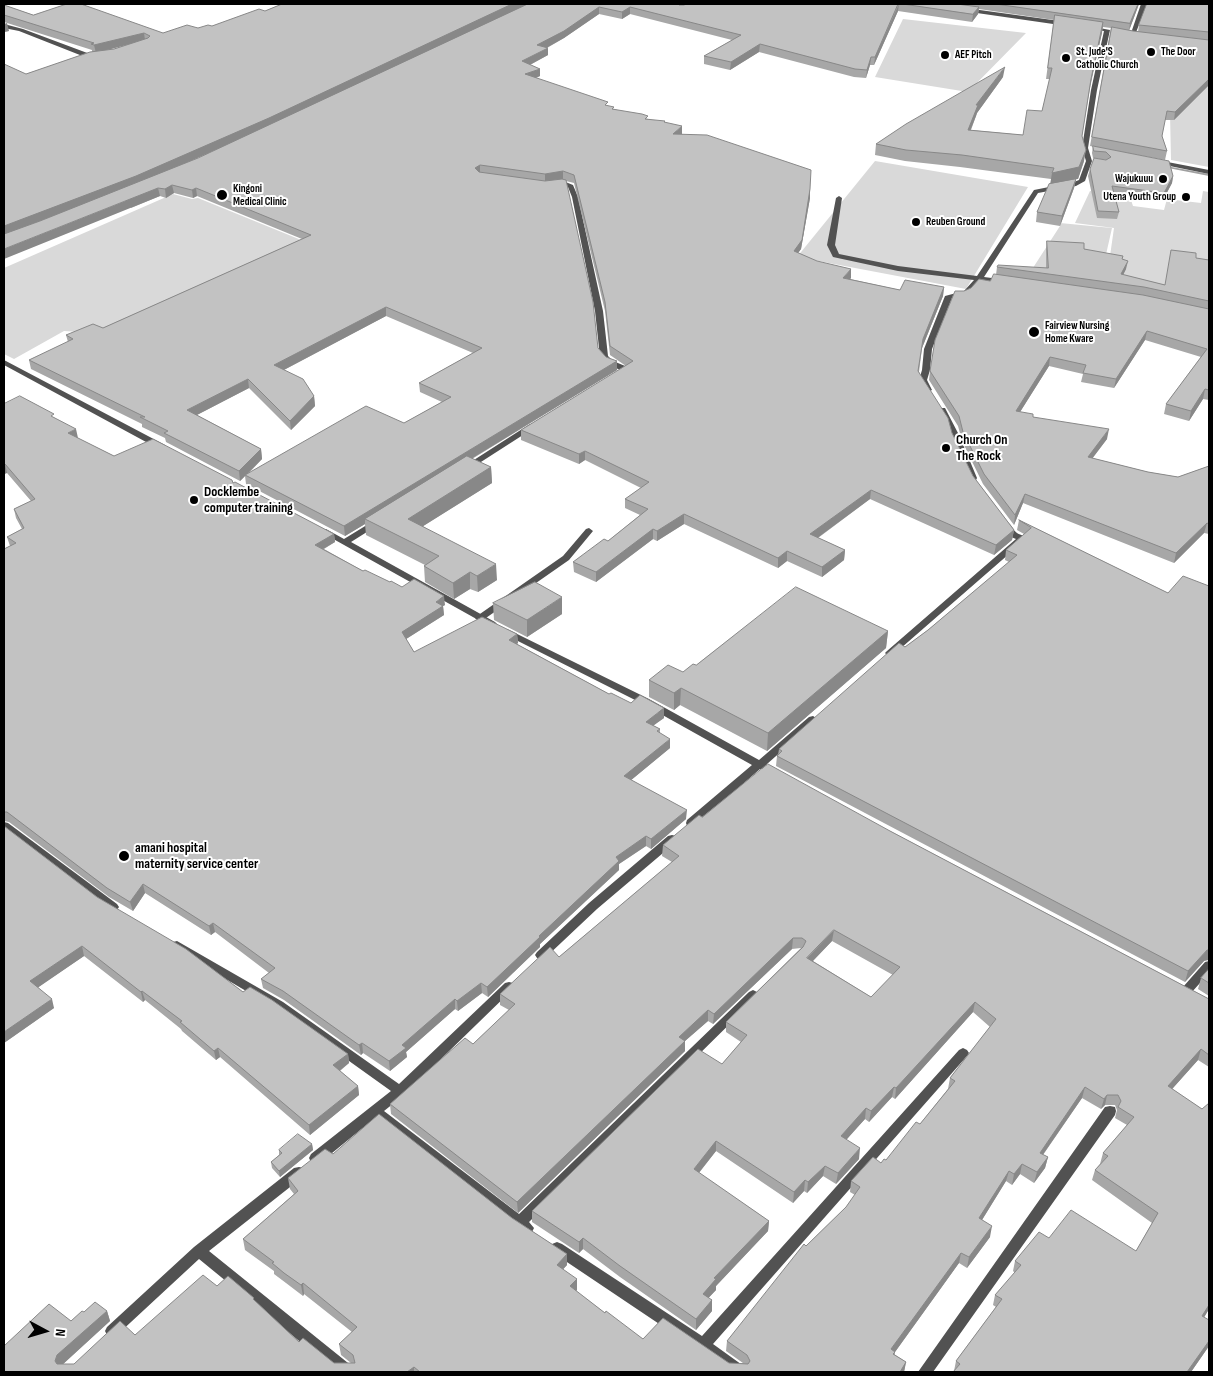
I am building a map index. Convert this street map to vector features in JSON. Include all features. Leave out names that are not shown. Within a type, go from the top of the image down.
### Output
[{"type":"street","points":[[1132,35],[1144,4]]},
{"type":"street","points":[[953,8],[1111,31],[1094,90],[1090,149],[1093,161],[1082,181],[1036,191],[980,278],[966,293],[949,296],[945,309],[936,324],[931,345],[928,349],[924,380],[926,389],[952,427],[956,442],[966,458],[977,485]]},
{"type":"street","points":[[4,26],[21,30],[88,56],[102,57]]},
{"type":"street","points":[[1124,34],[1142,36]]},
{"type":"street","points":[[1152,161],[1209,172]]},
{"type":"street","points":[[545,186],[563,183],[571,186],[599,311],[604,357],[610,363],[627,370],[615,378]]},
{"type":"street","points":[[839,198],[832,244],[836,255],[865,263],[924,273],[1016,283]]},
{"type":"street","points":[[4,362],[170,451]]},
{"type":"street","points":[[460,471],[542,421]]},
{"type":"street","points":[[345,542],[386,516]]},
{"type":"street","points":[[883,659],[1022,538],[1014,535],[1002,518]]},
{"type":"street","points":[[318,528],[480,618],[645,701],[777,774]]},
{"type":"street","points":[[480,618],[566,558],[589,530]]},
{"type":"street","points":[[531,966],[593,906],[818,715]]},
{"type":"street","points":[[4,826],[104,902],[121,912]]},
{"type":"street","points":[[171,941],[279,1005],[400,1091]]},
{"type":"street","points":[[1187,990],[1209,965]]},
{"type":"street","points":[[104,1338],[199,1251],[400,1091],[517,979]]},
{"type":"street","points":[[519,1223],[762,988]]},
{"type":"street","points":[[703,1346],[963,1053]]},
{"type":"street","points":[[375,1111],[519,1223],[740,1372]]},
{"type":"street","points":[[925,1372],[1110,1111]]},
{"type":"street","points":[[199,1251],[348,1372]]},
{"type":"shaded area","name":"AEF Pitch","points":[[903,19],[1026,33],[968,92],[875,77]]},
{"type":"shaded area","points":[[1209,84],[1209,167],[1171,160],[1170,113]]},
{"type":"shaded area","name":"Reuben Ground","points":[[875,161],[1028,187],[966,289],[797,257]]},
{"type":"shaded area","points":[[1090,191],[1130,197],[1133,206],[1164,210],[1167,199],[1201,203],[1203,191],[1209,192],[1209,299],[1107,277],[1114,228],[1075,223]]},
{"type":"shaded area","points":[[173,194],[192,199],[198,198],[311,244],[95,333],[64,331],[14,359],[4,354],[4,268]]},
{"type":"shaded area","points":[[1060,223],[1112,228],[1100,281],[1029,274],[1060,226]]},
{"type":"building","points":[[67,4],[81,4],[163,33],[187,25],[198,28],[208,25],[212,26],[259,9],[265,11],[282,4],[512,4],[269,118],[136,176],[4,226],[4,64],[26,74],[90,52],[114,49],[150,36],[144,33],[94,45],[91,44],[94,43],[4,15],[4,5],[33,15]]},
{"type":"building","points":[[528,4],[898,4],[875,57],[871,57],[867,70],[855,69],[760,44],[731,62],[704,56],[741,35],[630,7],[622,12],[599,7],[564,31],[537,45],[548,48],[522,61],[540,69],[525,74],[608,102],[605,105],[614,107],[612,109],[642,114],[648,116],[645,119],[665,121],[682,126],[673,134],[707,135],[811,170],[802,240],[794,251],[817,261],[851,269],[843,278],[900,290],[905,280],[944,287],[923,339],[918,371],[948,418],[952,433],[973,476],[1014,530],[996,545],[871,490],[810,534],[845,550],[822,567],[787,551],[778,558],[684,514],[657,531],[653,529],[596,572],[573,562],[604,539],[608,541],[648,509],[625,499],[649,482],[585,451],[579,454],[521,430],[633,361],[610,346],[605,302],[574,175],[563,171],[545,174],[480,165],[475,168],[479,172],[545,181],[566,180],[593,302],[598,348],[606,357],[617,361],[344,526],[245,475],[366,406],[404,423],[451,397],[419,383],[482,348],[386,307],[274,365],[303,379],[314,396],[290,421],[248,379],[187,410],[261,449],[239,471],[164,433],[168,431],[140,417],[145,417],[29,360],[73,339],[66,335],[93,324],[103,328],[311,235],[196,188],[192,190],[172,185],[165,189],[158,188],[4,249],[4,234],[198,158]]},
{"type":"building","points":[[903,4],[957,4],[979,7],[973,14]]},
{"type":"building","points":[[996,4],[1138,4],[1130,23]]},
{"type":"building","points":[[1147,4],[1209,4],[1209,32],[1139,25]]},
{"type":"building","points":[[1055,15],[1103,22],[1082,136],[1086,150],[1079,167],[1052,173],[1054,168],[962,155],[906,150],[876,144],[906,124],[1005,67],[976,105],[978,105],[968,130],[1023,135],[1027,110],[1042,111],[1052,68],[1048,68]]},
{"type":"building","points":[[1112,27],[1209,40],[1209,79],[1175,112],[1167,111],[1162,136],[1167,151],[1092,137]]},
{"type":"building","points":[[1093,146],[1169,161],[1173,176],[1164,193],[1112,186],[1119,212],[1098,211],[1090,169],[1094,158],[1106,160],[1111,157],[1106,152],[1094,151]]},
{"type":"building","points":[[1076,179],[1062,216],[1037,212],[1049,184]]},
{"type":"building","points":[[1047,241],[1084,243],[1084,249],[1123,256],[1122,259],[1128,261],[1121,274],[1165,285],[1171,250],[1196,253],[1196,258],[1209,260],[1209,301],[1144,287],[997,267],[998,265],[1048,268]]},
{"type":"building","points":[[994,274],[1143,295],[1209,309],[1209,390],[1205,389],[1191,411],[1166,404],[1207,349],[1147,331],[1116,379],[1083,373],[1086,365],[1050,357],[1016,411],[1033,414],[1033,417],[1109,429],[1088,457],[1148,472],[1178,477],[1209,466],[1209,524],[1207,523],[1176,553],[1025,494],[1015,515],[984,474],[963,432],[959,416],[930,371],[935,340],[955,291],[964,291],[971,288],[979,279],[990,281]]},
{"type":"building","points":[[20,396],[54,414],[51,416],[76,429],[68,433],[114,456],[153,439],[232,480],[233,483],[235,482],[334,534],[315,545],[363,571],[365,570],[402,587],[414,579],[444,596],[436,602],[443,606],[402,632],[414,652],[482,617],[517,634],[509,640],[609,694],[611,693],[631,703],[640,695],[664,708],[646,722],[660,729],[657,731],[670,739],[624,776],[687,810],[651,839],[646,836],[616,857],[619,861],[487,987],[481,983],[457,1001],[455,999],[402,1045],[406,1048],[389,1061],[362,1043],[359,1045],[283,991],[261,979],[275,968],[213,923],[209,926],[143,884],[130,902],[107,888],[7,812],[4,812],[4,549],[16,543],[7,537],[24,528],[14,509],[35,499],[4,465],[4,404]]},
{"type":"building","points":[[467,456],[491,467],[408,519],[496,564],[477,576],[470,572],[453,583],[424,566],[439,556],[365,519]]},
{"type":"building","points":[[1019,520],[1168,593],[1183,576],[1209,586],[1209,950],[1188,971],[777,756],[782,751],[779,749],[899,643],[905,647],[928,630],[1017,555],[1006,550],[1031,528]]},
{"type":"building","points":[[535,582],[562,597],[527,620],[493,603]]},
{"type":"building","points":[[796,587],[888,631],[768,733],[681,688],[674,693],[649,680],[668,665],[683,672],[693,664],[696,665]]},
{"type":"building","points":[[768,764],[890,831],[1209,999],[1209,1055],[1201,1049],[1168,1086],[1202,1109],[1209,1103],[1209,1305],[1202,1316],[1209,1320],[1209,1341],[1187,1372],[953,1372],[960,1364],[956,1361],[1002,1299],[995,1295],[1021,1265],[1015,1261],[1039,1232],[1049,1238],[1071,1210],[1136,1251],[1158,1213],[1095,1170],[1108,1156],[1103,1153],[1134,1117],[1118,1107],[1121,1101],[1118,1095],[1107,1095],[1104,1099],[1085,1087],[1040,1153],[1048,1157],[1037,1172],[1022,1164],[1014,1174],[1009,1171],[979,1218],[992,1226],[969,1257],[961,1253],[891,1349],[895,1352],[893,1354],[906,1362],[900,1372],[420,1372],[414,1367],[407,1372],[4,1372],[4,1346],[49,1304],[71,1321],[95,1302],[107,1311],[57,1355],[55,1361],[57,1364],[74,1364],[120,1321],[135,1335],[203,1275],[217,1286],[228,1276],[254,1298],[299,1342],[303,1338],[334,1363],[355,1363],[353,1355],[339,1344],[357,1327],[303,1283],[301,1285],[284,1273],[272,1263],[274,1262],[243,1239],[298,1191],[288,1178],[325,1149],[333,1154],[379,1114],[512,1218],[567,1254],[557,1265],[577,1279],[570,1286],[643,1339],[663,1318],[729,1363],[748,1364],[750,1361],[747,1355],[727,1341],[804,1244],[806,1246],[846,1207],[860,1187],[851,1181],[873,1157],[881,1163],[884,1159],[886,1160],[916,1122],[920,1124],[955,1081],[950,1078],[996,1019],[975,1002],[896,1088],[894,1087],[871,1111],[866,1108],[841,1136],[860,1148],[838,1173],[825,1166],[808,1182],[805,1180],[794,1192],[716,1141],[694,1169],[769,1221],[714,1278],[716,1279],[703,1294],[712,1300],[696,1319],[583,1238],[579,1242],[532,1211],[698,1049],[722,1064],[747,1035],[726,1022],[803,947],[806,941],[802,938],[793,938],[714,1014],[708,1010],[679,1037],[685,1041],[517,1202],[390,1104],[465,1038],[473,1044],[515,1004],[500,994],[550,947],[559,957],[679,856],[663,845],[699,815],[702,817]],"holes":[[[834,930],[900,967],[871,997],[807,958]]]},
{"type":"building","points":[[4,826],[97,897],[186,949],[243,992],[250,987],[272,1000],[348,1054],[333,1065],[358,1086],[309,1125],[218,1048],[214,1051],[180,1022],[182,1021],[82,946],[30,981],[52,999],[4,1032]]},
{"type":"building","points":[[1209,969],[1209,983],[1201,978]]},
{"type":"building","points":[[298,1134],[312,1144],[279,1171],[271,1162],[282,1153],[279,1150]]},
{"type":"waterway","points":[[1163,166],[1209,175]]},
{"type":"place","name":"The Door","points":[[1151,52]]},
{"type":"place","name":"AEF Pitch","points":[[945,55]]},
{"type":"place","name":"St. Jude'S Catholic Church","points":[[1066,58]]},
{"type":"place","name":"Wajukuuu","points":[[1163,179]]},
{"type":"place","name":"Kingoni Medical Clinic","points":[[222,195]]},
{"type":"place","name":"Utena Youth Group","points":[[1186,197]]},
{"type":"place","name":"Reuben Ground","points":[[916,222]]},
{"type":"place","name":"Fairview Nursing Home Kware","points":[[1034,332]]},
{"type":"place","name":"Church On The Rock","points":[[946,448]]},
{"type":"place","name":"Docklembe computer training","points":[[194,500]]},
{"type":"place","name":"amani hospital maternity service center","points":[[124,856]]}]
